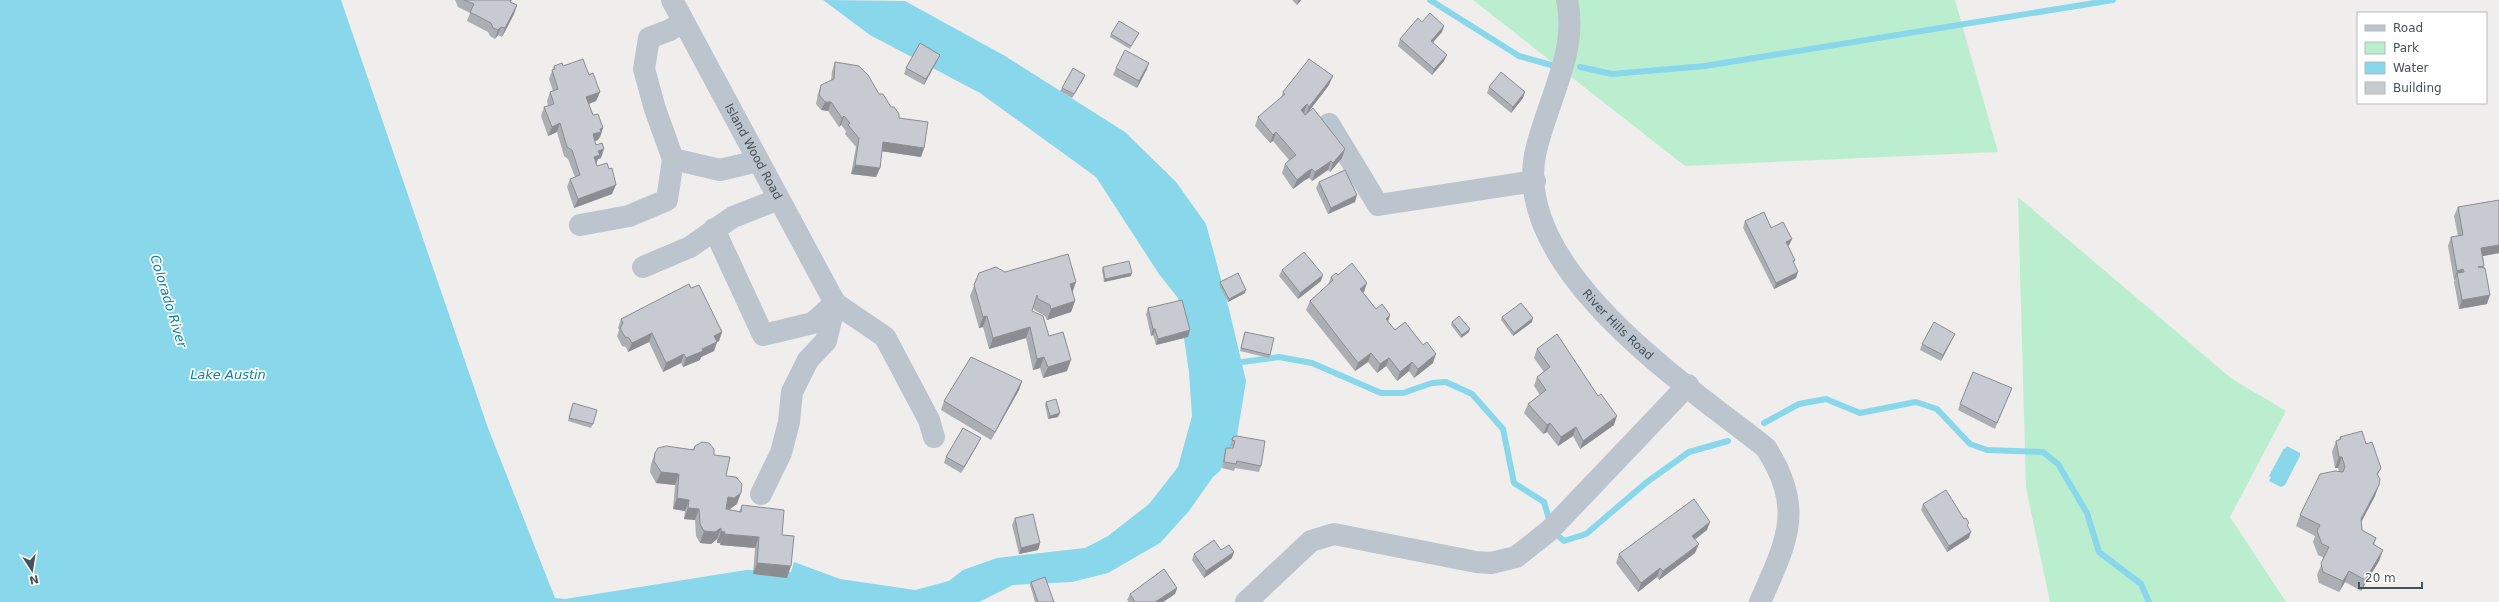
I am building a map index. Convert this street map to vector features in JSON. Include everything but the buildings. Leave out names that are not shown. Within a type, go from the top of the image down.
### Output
[{"type":"street","name":"Island Wood Road","points":[[672,0],[835,303]]},
{"type":"street","name":"River Hills Road","points":[[1567,0],[1567,48],[1535,156],[1535,196],[1546,234],[1598,307],[1628,338],[1766,448],[1780,470],[1788,497],[1789,526],[1784,547],[1760,602]]},
{"type":"street","points":[[580,225],[629,216],[667,200],[673,159],[655,109],[644,69],[649,38],[670,30],[683,21]]},
{"type":"street","points":[[1329,124],[1378,205],[1535,181]]},
{"type":"street","points":[[673,159],[720,170],[758,161]]},
{"type":"street","points":[[643,267],[690,247],[733,216],[779,199]]},
{"type":"street","points":[[714,229],[763,335],[813,323],[835,303]]},
{"type":"street","points":[[835,303],[885,337],[929,420],[934,437]]},
{"type":"street","points":[[761,494],[781,453],[789,422],[792,392],[808,360],[826,341],[835,303]]},
{"type":"street","points":[[1246,602],[1311,541],[1334,534],[1476,562],[1491,563],[1516,557],[1549,531],[1688,385]]},
{"type":"green space","points":[[1473,0],[1955,0],[1998,152],[1685,166]]},
{"type":"green space","points":[[2018,197],[2232,379],[2286,411],[2230,517],[2286,602],[2050,602],[2026,488]]},
{"type":"water","name":"Lake Austin","points":[[0,0],[341,0],[488,428],[555,598],[565,599],[746,570],[791,572],[794,562],[840,579],[915,590],[949,581],[963,570],[997,558],[1085,548],[1108,536],[1149,504],[1178,467],[1192,416],[1189,372],[1178,298],[1159,274],[1096,177],[980,93],[870,35],[823,0],[905,1],[1005,56],[1125,132],[1176,182],[1206,224],[1229,309],[1246,381],[1237,436],[1220,471],[1213,477],[1189,511],[1160,543],[1108,573],[1072,582],[1013,585],[979,602],[0,602]]},
{"type":"water","points":[[2287,446],[2300,453],[2300,456],[2285,485],[2281,487],[2269,481],[2271,477],[2269,476],[2284,448],[2285,449]]},
{"type":"waterway","points":[[1430,0],[1519,56],[1551,65]]},
{"type":"waterway","points":[[1580,67],[1612,74],[1705,66],[2113,0]]},
{"type":"waterway","points":[[1235,363],[1279,357],[1312,363],[1381,393],[1403,393],[1432,383],[1446,382],[1472,394],[1503,429],[1514,483],[1544,502],[1549,519]]},
{"type":"waterway","points":[[1764,423],[1799,404],[1826,399],[1860,413],[1916,402],[1937,409],[1970,444],[1987,450],[2043,452],[2058,464],[2087,513],[2099,552],[2141,584],[2149,602]]},
{"type":"waterway","points":[[1557,535],[1564,541],[1586,534],[1647,482],[1689,452],[1728,441]]},
{"type":"water label","name":"Colorado River","points":[[169,301]]}]
